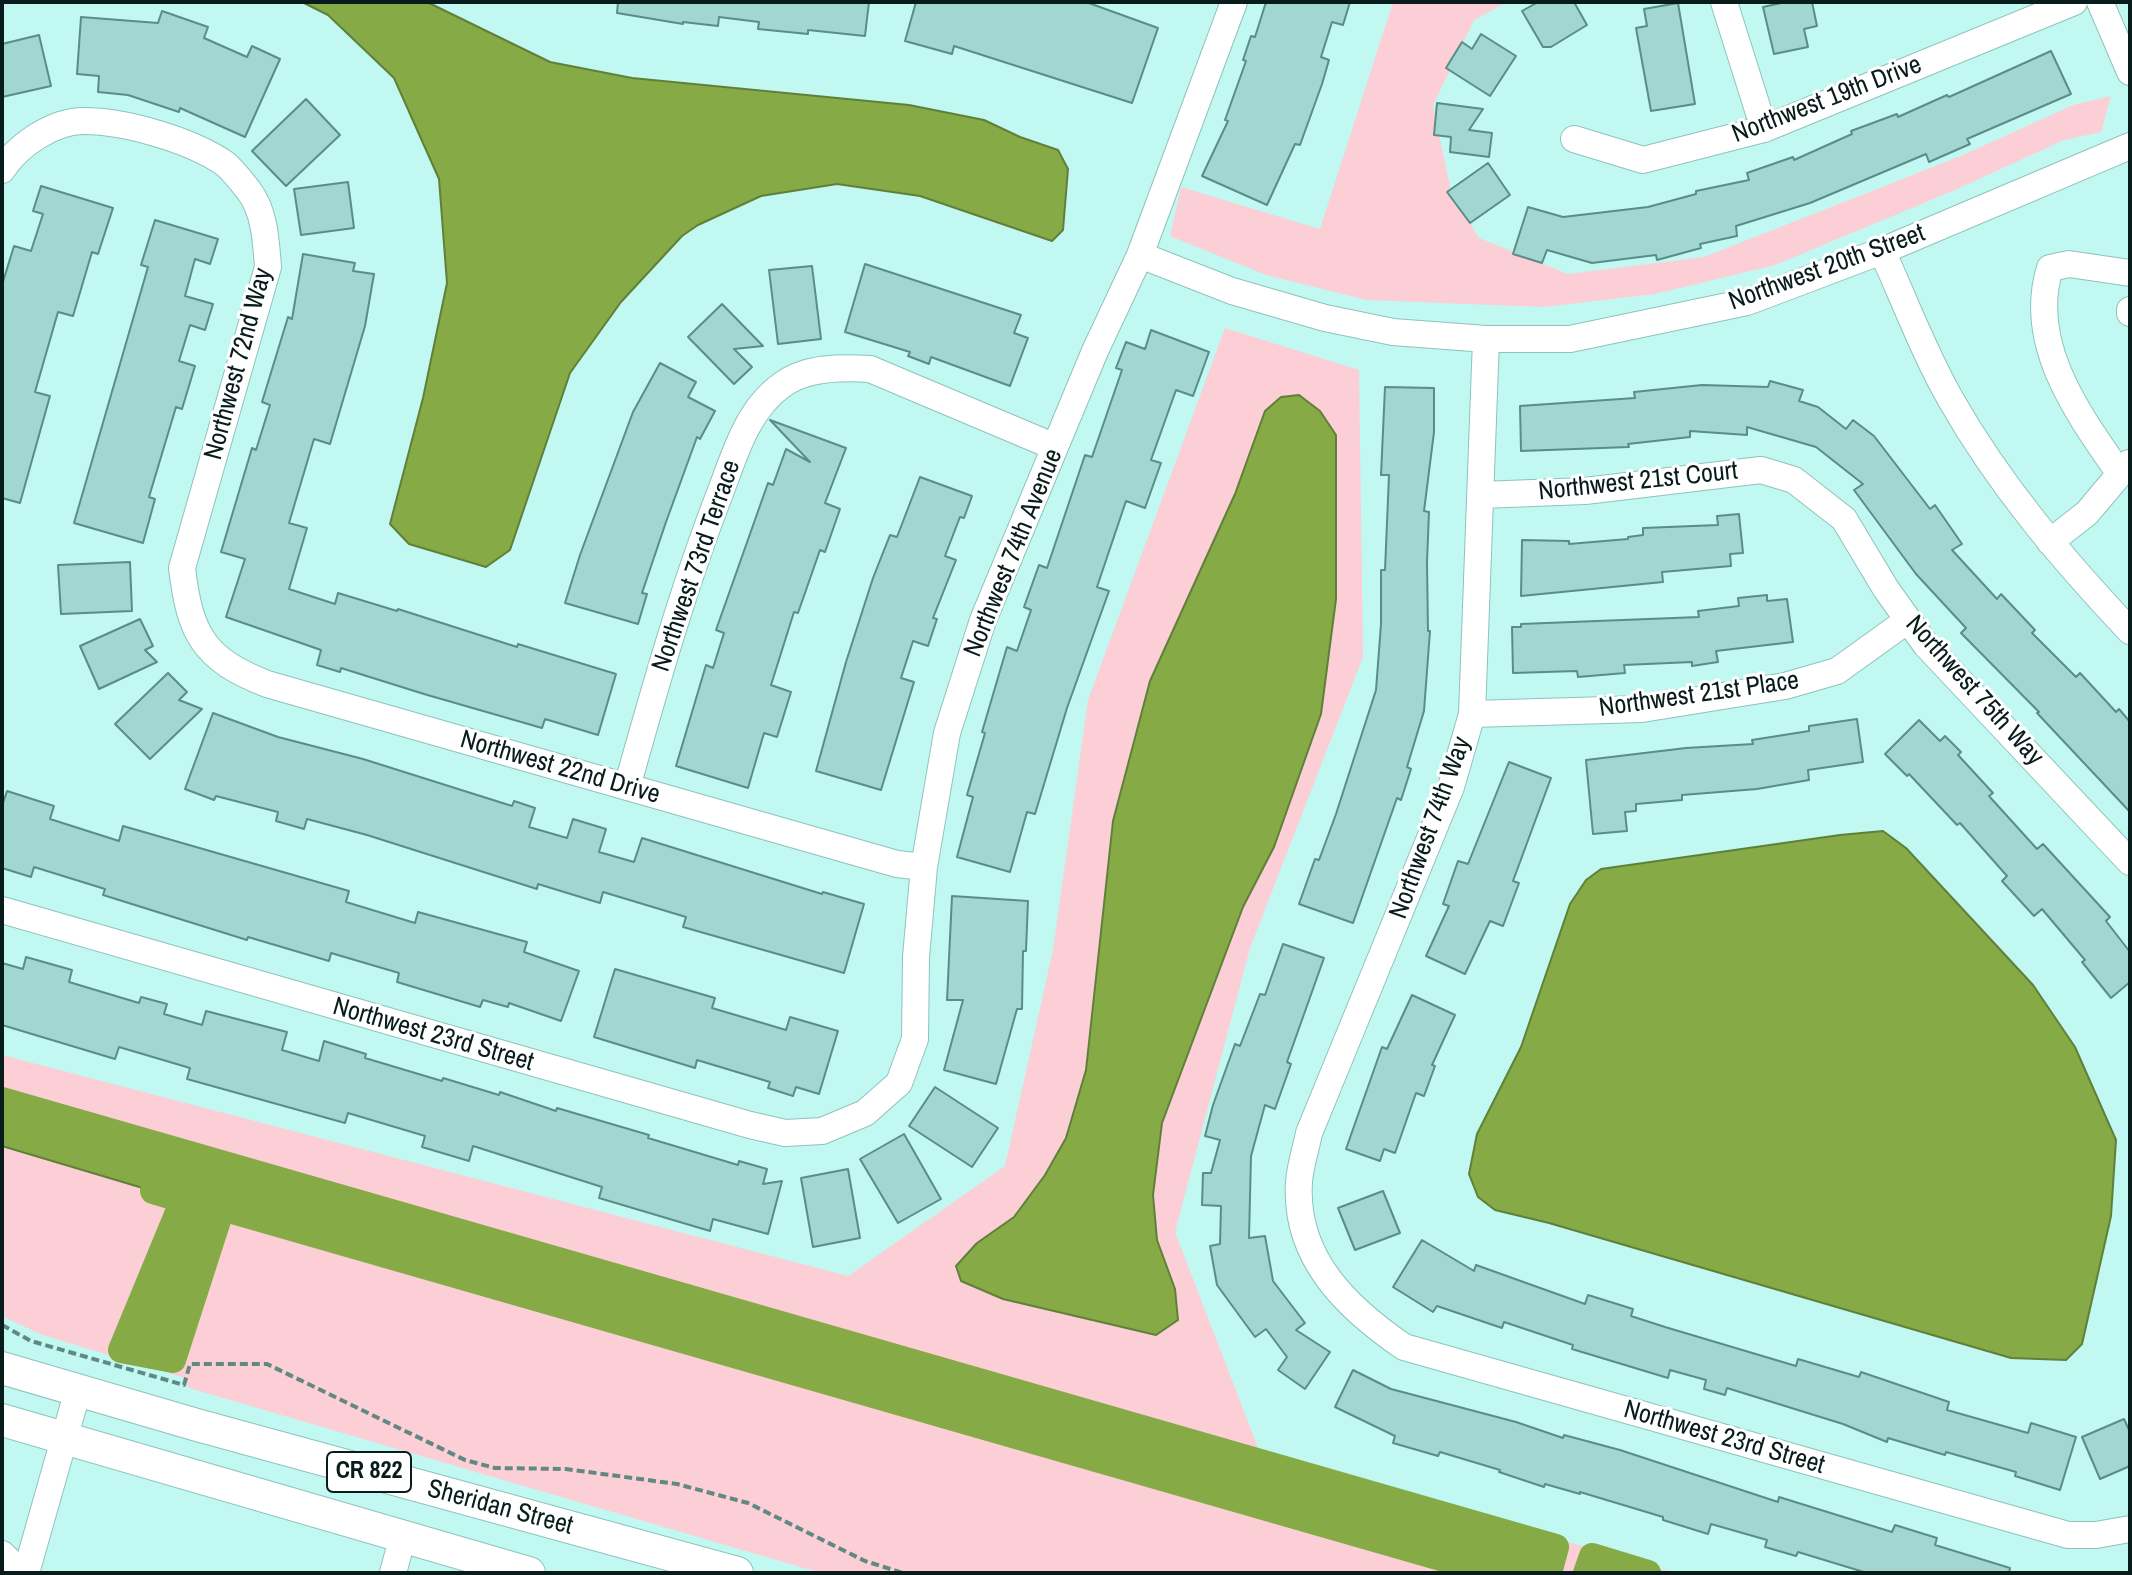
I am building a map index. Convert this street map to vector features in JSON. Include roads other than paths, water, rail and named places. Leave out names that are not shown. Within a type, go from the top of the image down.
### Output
[{"type":"main road","name":"Sheridan Street","points":[[2,1368],[737,1573]]},
{"type":"main road","name":"Sheridan Street","points":[[2,1420],[529,1573]]},
{"type":"street","points":[[1724,2],[1764,129]]},
{"type":"street","name":"Northwest 19th Drive","points":[[1574,139],[1643,160],[1764,129],[2074,2]]},
{"type":"street","points":[[2100,2],[2130,72]]},
{"type":"street","name":"Northwest 74th Avenue","points":[[865,1113],[899,1083],[915,1039],[916,957],[924,867],[947,733],[983,620],[1095,351],[1140,255],[1226,4]]},
{"type":"street","name":"Northwest 72nd Way","points":[[2,170],[11,157],[47,130],[81,121],[121,125],[191,145],[227,165],[251,193],[265,230],[268,267],[182,568],[187,609],[206,647]]},
{"type":"street","name":"Northwest 20th Street","points":[[1140,255],[1232,291],[1325,318],[1393,332],[1486,339],[1570,339],[1747,302],[1882,251],[2130,146]]},
{"type":"street","points":[[1882,251],[1949,398],[2001,479],[2068,565],[2130,631]]},
{"type":"street","points":[[2050,542],[2087,513],[2125,468],[2076,411],[2049,349],[2044,300],[2050,268],[2069,264],[2130,273]]},
{"type":"street","name":"Northwest 74th Way","points":[[1336,1291],[1315,1258],[1301,1222],[1299,1181],[1309,1133],[1451,787],[1472,714],[1486,339]]},
{"type":"street","name":"Northwest 73rd Terrace","points":[[627,787],[687,578],[755,411],[782,384],[840,367],[870,369],[1055,447]]},
{"type":"street","name":"Northwest 21st Court","points":[[1481,495],[1585,491],[1761,470],[1794,480]]},
{"type":"street","name":"Northwest 75th Way","points":[[1794,480],[1844,519],[1886,589],[1926,645],[2130,862]]},
{"type":"street","name":"Northwest 21st Place","points":[[1472,714],[1642,709],[1785,686],[1837,671],[1908,620]]},
{"type":"street","name":"Northwest 22nd Drive","points":[[206,647],[234,671],[267,684],[897,864],[924,867]]},
{"type":"street","name":"Northwest 23rd Street","points":[[2,910],[750,1125],[785,1133],[822,1131],[865,1113]]},
{"type":"street","name":"Northwest 23rd Street","points":[[1336,1291],[1366,1321],[1404,1347],[2068,1535],[2096,1535],[2130,1529]]},
{"type":"street","points":[[2,1554],[23,1573],[78,1390]]},
{"type":"street","points":[[393,1573],[403,1536]]},
{"type":"waterway","points":[[2,1100],[1556,1547],[1549,1573]]},
{"type":"waterway","points":[[153,1191],[183,1200],[121,1350],[173,1360],[222,1208],[1493,1573]]},
{"type":"waterway","points":[[1586,1573],[1592,1556],[1648,1573]]}]
